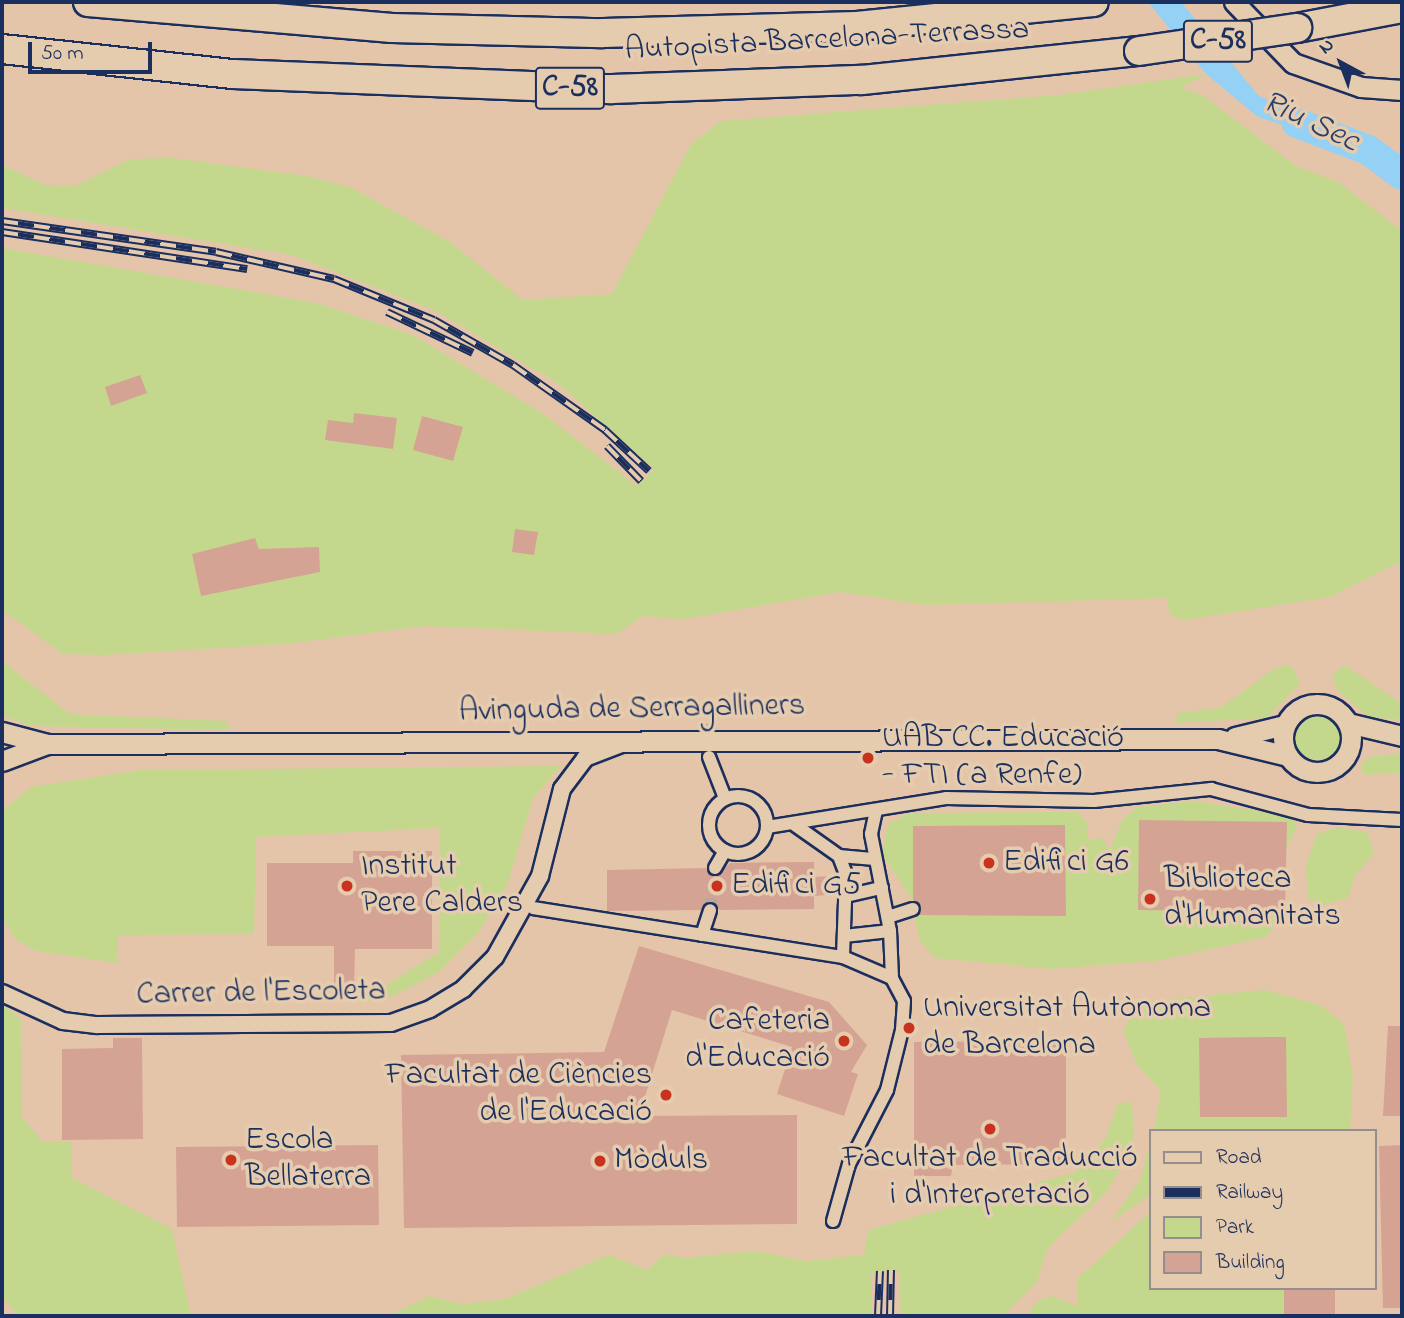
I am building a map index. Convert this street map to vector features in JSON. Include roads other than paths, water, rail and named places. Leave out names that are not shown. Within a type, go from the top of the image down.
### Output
[{"type":"highway","name":"Autopista Barcelona-Terrassa","points":[[88,2],[393,28],[603,33],[857,26],[1094,2]]},
{"type":"highway","name":"Autopista Barcelona-Terrassa","points":[[2,49],[247,75],[612,89],[862,80],[1139,51],[1297,28],[1402,8]]},
{"type":"street","points":[[1234,2],[1293,63],[1361,87],[1402,90]]},
{"type":"street","points":[[1316,704],[1335,709],[1348,723],[1402,736],[1348,751],[1320,772],[1288,756],[1286,725],[1296,711],[1316,704]]},
{"type":"street","points":[[1348,723],[1348,751]]},
{"type":"street","name":"Avinguda de Serragalliners","points":[[2,732],[47,744],[1218,739],[1286,725]]},
{"type":"street","name":"Avinguda de Serragalliners","points":[[1218,739],[1288,756]]},
{"type":"street","name":"Carrer de l'Escoleta","points":[[2,993],[63,1021],[97,1025],[391,1023],[430,1009],[463,989],[495,957],[525,910],[562,789],[580,764],[625,742]]},
{"type":"street","name":"Avinguda de Serragalliners","points":[[2,761],[47,744]]},
{"type":"street","name":"Avinguda de Serragalliners","points":[[709,757],[725,798]]},
{"type":"street","points":[[767,827],[795,825],[946,798],[1094,801],[1212,789],[1317,817],[1402,820]]},
{"type":"street","points":[[725,798],[751,798],[763,810],[767,827],[752,850],[725,851],[709,829],[712,811],[725,798]]},
{"type":"street","points":[[833,1221],[849,1164],[900,1048],[904,1002],[892,978],[888,917],[870,834],[876,811]]},
{"type":"street","points":[[795,825],[839,856],[875,859]]},
{"type":"street","points":[[715,868],[725,851]]},
{"type":"street","points":[[839,856],[846,896],[843,957]]},
{"type":"street","points":[[846,896],[882,888]]},
{"type":"street","points":[[533,908],[843,957],[892,978]]},
{"type":"street","points":[[888,917],[913,909]]},
{"type":"street","points":[[702,935],[710,910]]},
{"type":"street","points":[[844,936],[890,931]]},
{"type":"water","points":[[1148,2],[1181,2],[1258,95],[1335,134],[1313,134],[1258,117],[1206,74]]},
{"type":"waterway","name":"Riu Sec","points":[[1297,123],[1368,150],[1402,175]]},
{"type":"tunnel","points":[[709,746],[711,724]]},
{"type":"tunnel","points":[[710,910],[715,868]]},
{"type":"railway","points":[[2,221],[216,252],[334,279],[434,320],[513,365],[605,430],[649,471]]},
{"type":"railway","points":[[2,232],[247,269]]},
{"type":"railway","points":[[387,312],[473,353]]},
{"type":"railway","points":[[607,446],[641,481]]},
{"type":"railway","points":[[890,1316],[891,1270]]},
{"type":"railway","points":[[878,1316],[880,1271]]},
{"type":"place","name":"UAB CC. Educació - FTI (a Renfe)","points":[[868,758]]},
{"type":"place","name":"Edifici G6","points":[[989,863]]},
{"type":"place","name":"Institut Pere Calders","points":[[347,886]]},
{"type":"place","name":"Edifici G5","points":[[717,886]]},
{"type":"place","name":"Biblioteca d'Humanitats","points":[[1150,899]]},
{"type":"place","name":"Universitat Autònoma de Barcelona","points":[[909,1028]]},
{"type":"place","name":"Cafeteria d'Educació","points":[[844,1041]]},
{"type":"place","name":"Facultat de Ciències de l'Educació","points":[[666,1095]]},
{"type":"place","name":"Facultat de Traducció i d'Interpretació","points":[[990,1129]]},
{"type":"place","name":"Escola Bellaterra","points":[[231,1160]]},
{"type":"place","name":"Mòduls","points":[[600,1161]]}]
